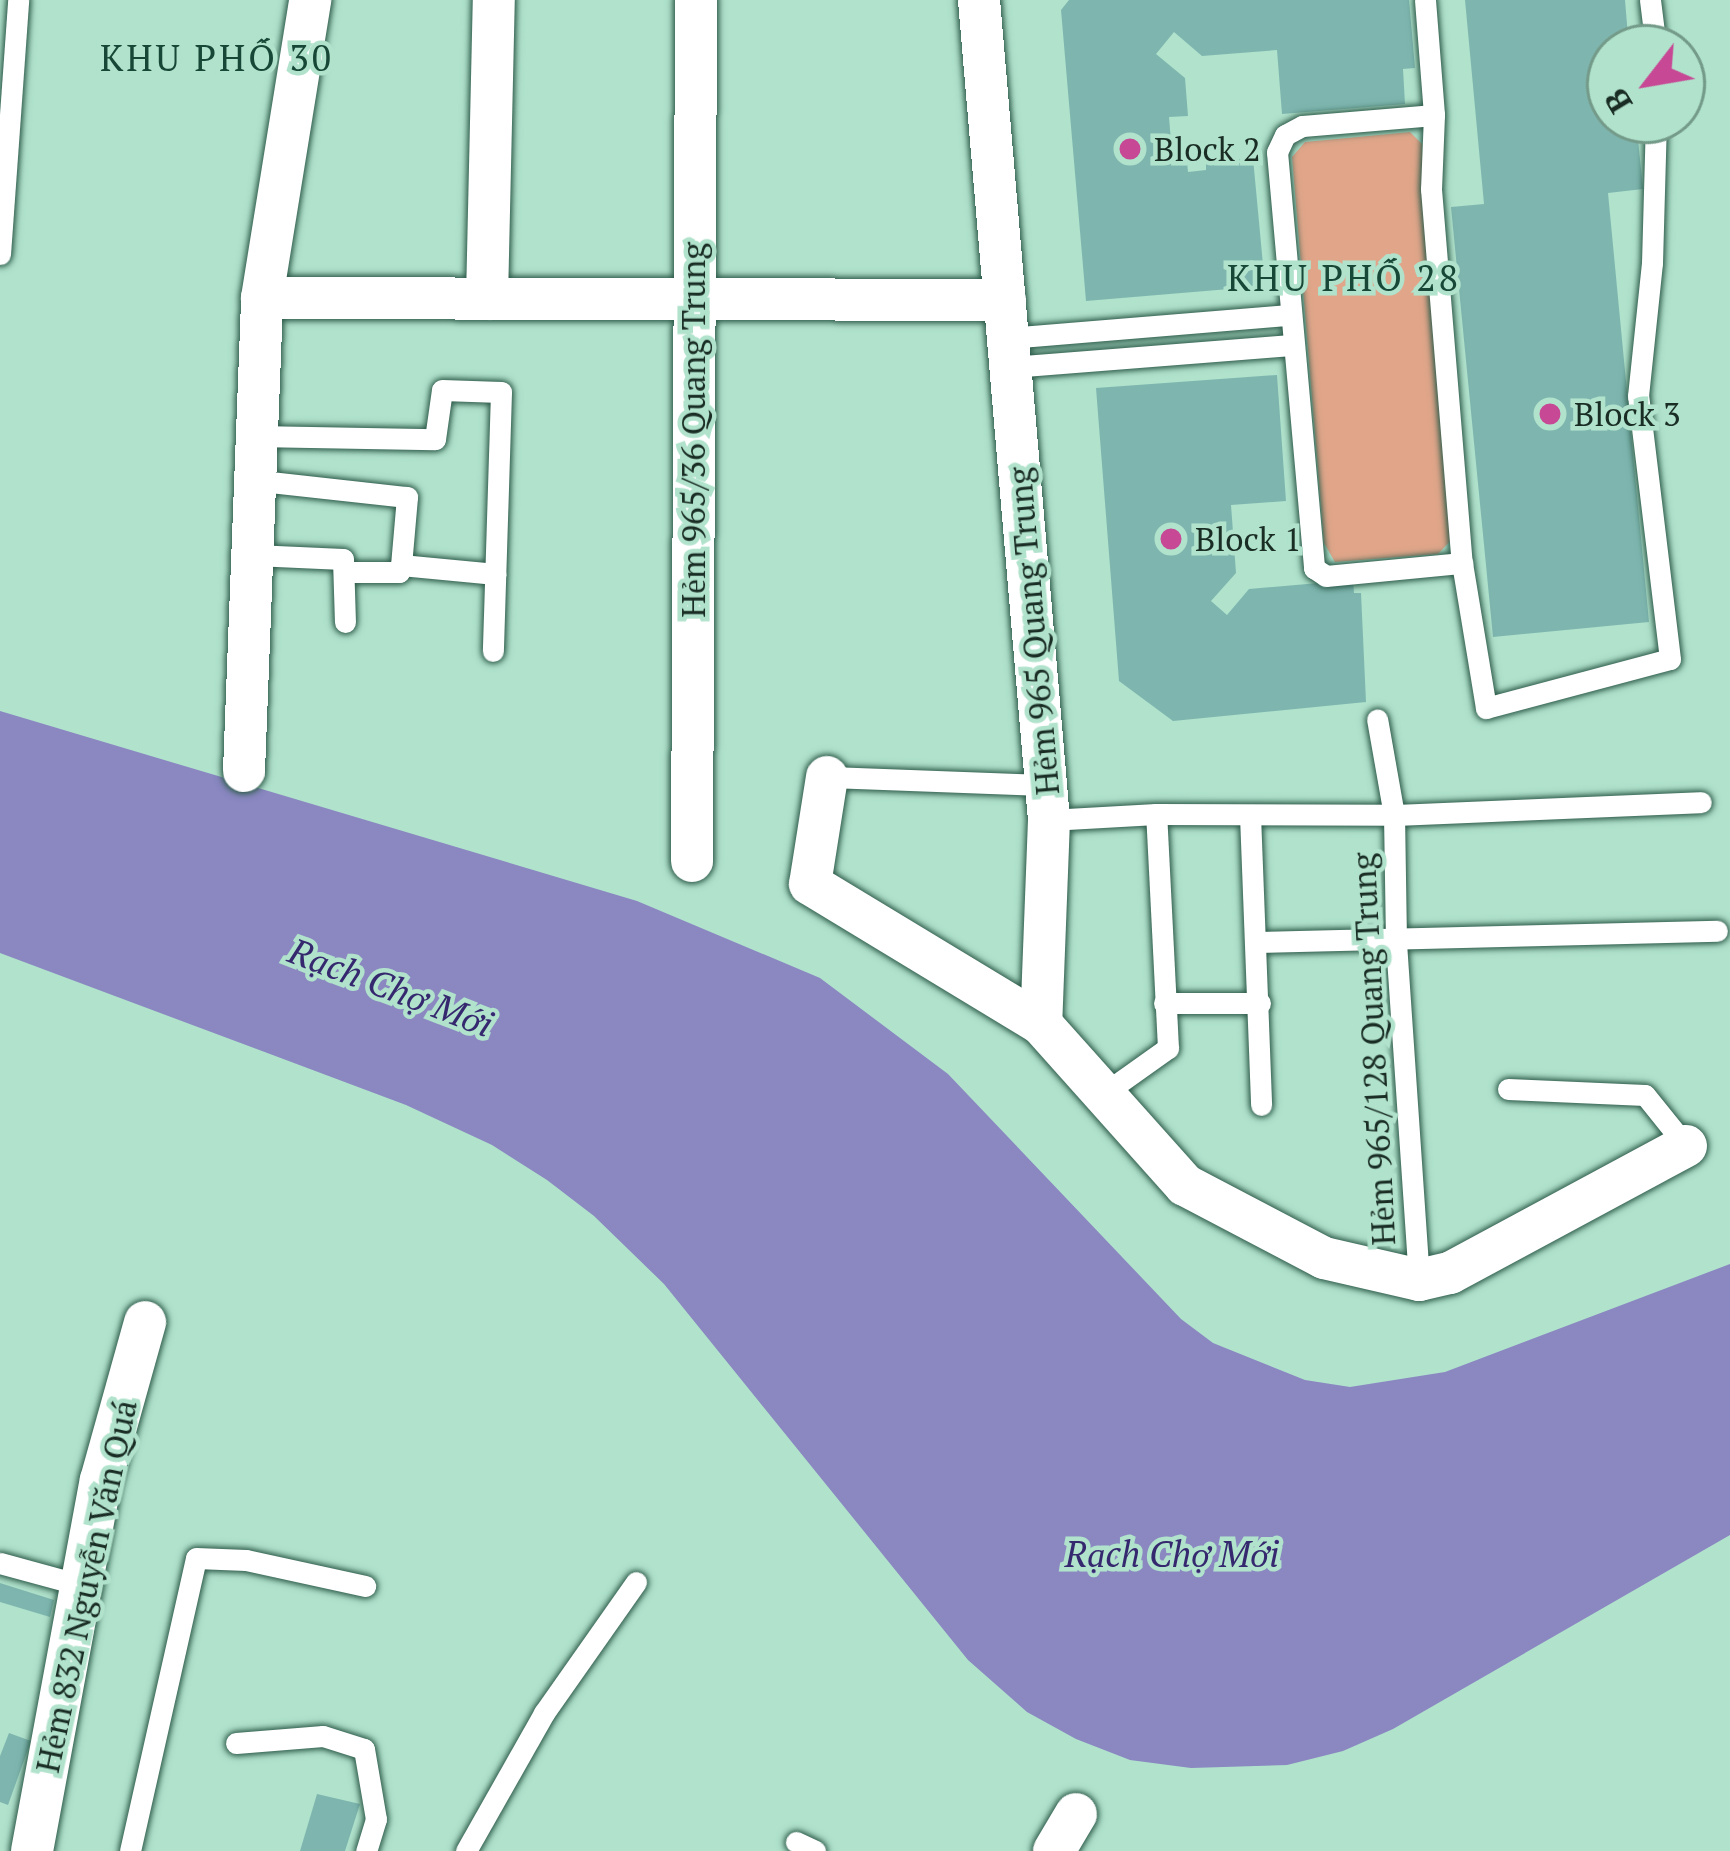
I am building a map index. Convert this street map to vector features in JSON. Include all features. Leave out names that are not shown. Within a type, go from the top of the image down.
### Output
[{"type":"street","points":[[244,771],[262,298],[310,0]]},
{"type":"street","points":[[487,299],[494,0]]},
{"type":"street","name":"Hẻm 965/36 Quang Trung","points":[[692,861],[696,0]]},
{"type":"street","name":"Hẻm 965 Quang Trung","points":[[979,0],[1048,803]]},
{"type":"street","points":[[262,298],[693,299],[1008,335]]},
{"type":"street","points":[[826,777],[810,884],[1041,1024],[1185,1185],[1324,1258],[1419,1280],[1450,1273],[1686,1146]]},
{"type":"street","points":[[1041,1024],[1048,803]]},
{"type":"street","name":"Hẻm 832 Nguyễn Văn Quá","points":[[32,1851],[101,1480],[145,1322]]},
{"type":"street","points":[[1054,1851],[1076,1814]]},
{"type":"lane","points":[[0,254],[18,0]]},
{"type":"lane","points":[[1425,0],[1435,115],[1431,189],[1462,563],[1486,708],[1670,659],[1638,395],[1652,263],[1655,144]]},
{"type":"lane","points":[[1435,115],[1302,126],[1285,135],[1277,152],[1314,568],[1326,576],[1462,563]]},
{"type":"lane","points":[[1008,335],[1289,315]]},
{"type":"lane","points":[[1008,335],[1291,346]]},
{"type":"lane","points":[[255,436],[435,439],[442,390],[501,392],[493,651]]},
{"type":"lane","points":[[252,479],[407,497],[399,572],[344,572]]},
{"type":"lane","points":[[254,554],[343,559],[345,622]]},
{"type":"lane","points":[[401,565],[496,574]]},
{"type":"lane","points":[[1377,719],[1394,815]]},
{"type":"lane","points":[[826,777],[1048,803]]},
{"type":"lane","name":"Hẻm 965 Quang Trung","points":[[1048,803],[1156,814],[1394,815],[1702,802]]},
{"type":"lane","points":[[1106,1092],[1168,1048],[1156,814]]},
{"type":"lane","points":[[1250,815],[1262,1105]]},
{"type":"lane","name":"Hẻm 965/128 Quang Trung","points":[[1394,815],[1396,940],[1419,1280]]},
{"type":"lane","points":[[1258,942],[1718,931]]},
{"type":"lane","points":[[1164,1003],[1260,1003]]},
{"type":"lane","points":[[1508,1089],[1645,1095],[1686,1146]]},
{"type":"lane","points":[[130,1851],[196,1558],[246,1560],[365,1586]]},
{"type":"lane","points":[[0,1563],[81,1585]]},
{"type":"lane","points":[[466,1851],[544,1713],[636,1582]]},
{"type":"lane","points":[[236,1744],[323,1736],[364,1749],[376,1820],[366,1851]]},
{"type":"shaded area","points":[[1410,132],[1422,144],[1454,537],[1438,554],[1335,562],[1324,543],[1292,157],[1305,142]]},
{"type":"water","name":"Rạch Chợ Mới","points":[[0,711],[637,901],[820,978],[948,1074],[1181,1319],[1213,1343],[1305,1380],[1350,1387],[1445,1372],[1730,1264],[1730,1535],[1393,1729],[1343,1751],[1287,1765],[1191,1768],[1130,1760],[1076,1739],[1027,1712],[968,1660],[664,1284],[594,1216],[547,1180],[492,1145],[406,1105],[0,953]]},
{"type":"building","name":"Block 2","points":[[1069,0],[1409,0],[1415,68],[1403,69],[1405,104],[1282,114],[1277,50],[1202,56],[1174,32],[1156,54],[1185,78],[1188,116],[1169,117],[1171,141],[1185,140],[1188,172],[1206,170],[1206,162],[1253,158],[1265,286],[1086,301],[1061,10]]},
{"type":"building","name":"Block 3","points":[[1465,0],[1625,0],[1627,24],[1586,24],[1586,144],[1638,144],[1643,189],[1608,193],[1649,622],[1493,637],[1451,207],[1484,204]]},
{"type":"building","name":"Block 1","points":[[1277,375],[1286,501],[1231,505],[1236,573],[1211,601],[1227,615],[1249,589],[1353,580],[1354,593],[1361,593],[1366,702],[1173,721],[1119,681],[1096,388]]},
{"type":"building","points":[[0,1583],[54,1600],[50,1617],[0,1602]]},
{"type":"building","points":[[9,1733],[31,1741],[8,1805],[0,1802],[0,1756]]},
{"type":"building","points":[[317,1794],[360,1804],[345,1851],[300,1851]]},
{"type":"place","name":"Block 2","points":[[1130,149]]},
{"type":"place","name":"Block 3","points":[[1550,414]]},
{"type":"place","name":"Block 1","points":[[1171,539]]},
{"type":"district","name":"KHU PHỐ 30","points":[[217,58]]},
{"type":"district","name":"KHU PHỐ 28","points":[[1344,278]]}]
